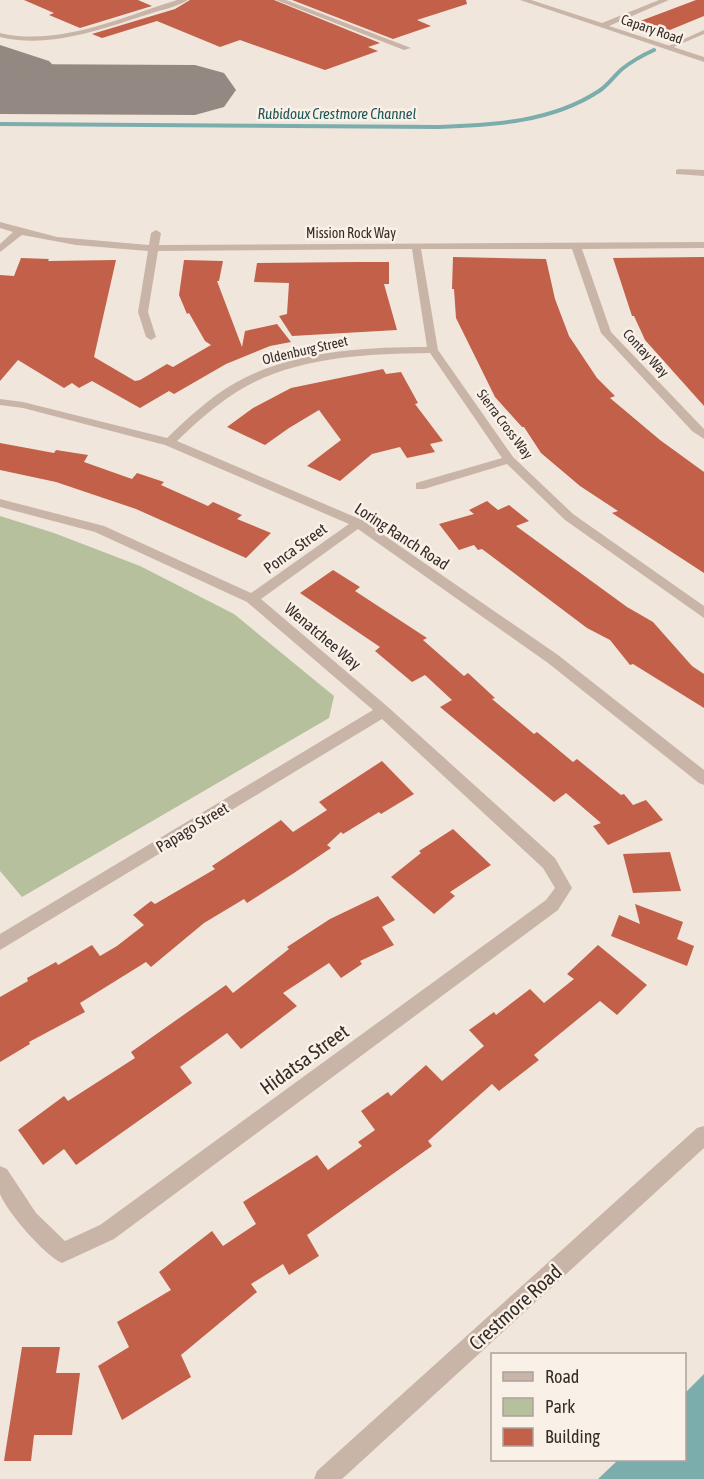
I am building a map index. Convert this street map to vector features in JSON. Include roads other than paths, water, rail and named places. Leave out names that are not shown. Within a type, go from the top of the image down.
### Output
[{"type":"street","points":[[280,0],[407,48]]},
{"type":"street","name":"Capary Road","points":[[524,0],[704,60]]},
{"type":"street","points":[[602,26],[665,0]]},
{"type":"street","points":[[0,35],[6,38],[64,36],[177,1]]},
{"type":"street","points":[[679,172],[704,173]]},
{"type":"street","name":"Mission Rock Way","points":[[0,225],[19,232],[80,245],[153,248],[704,245]]},
{"type":"street","points":[[0,249],[19,232]]},
{"type":"street","points":[[151,337],[143,312],[156,233]]},
{"type":"street","name":"Contay Way","points":[[576,245],[606,333],[704,435]]},
{"type":"street","name":"Sierra Cross Way","points":[[416,246],[433,350],[509,460],[569,517],[704,613]]},
{"type":"street","name":"Oldenburg Street","points":[[169,442],[190,422],[225,396],[264,374],[319,360],[375,350],[433,350]]},
{"type":"street","name":"Loring Ranch Road","points":[[0,402],[23,405],[169,442],[358,524],[553,659],[704,779]]},
{"type":"street","points":[[420,486],[509,460]]},
{"type":"street","name":"Wenatchee Way","points":[[0,503],[99,529],[252,600],[383,711],[549,863],[564,888]]},
{"type":"street","name":"Ponca Street","points":[[252,600],[358,524]]},
{"type":"street","name":"Papago Street","points":[[0,943],[383,711]]},
{"type":"street","name":"Hidatsa Street","points":[[0,1176],[29,1220],[62,1253],[107,1232],[552,905],[564,888]]},
{"type":"street","name":"Crestmore Road","points":[[325,1479],[704,1135]]},
{"type":"lane","points":[[667,48],[704,32]]},
{"type":"water","points":[[704,1374],[704,1479],[598,1479],[617,1461],[686,1461],[686,1392]]},
{"type":"waterway","name":"Rubidoux Crestmore Channel","points":[[0,124],[439,127],[501,123],[542,115],[581,101],[602,89],[630,63],[654,50]]}]
